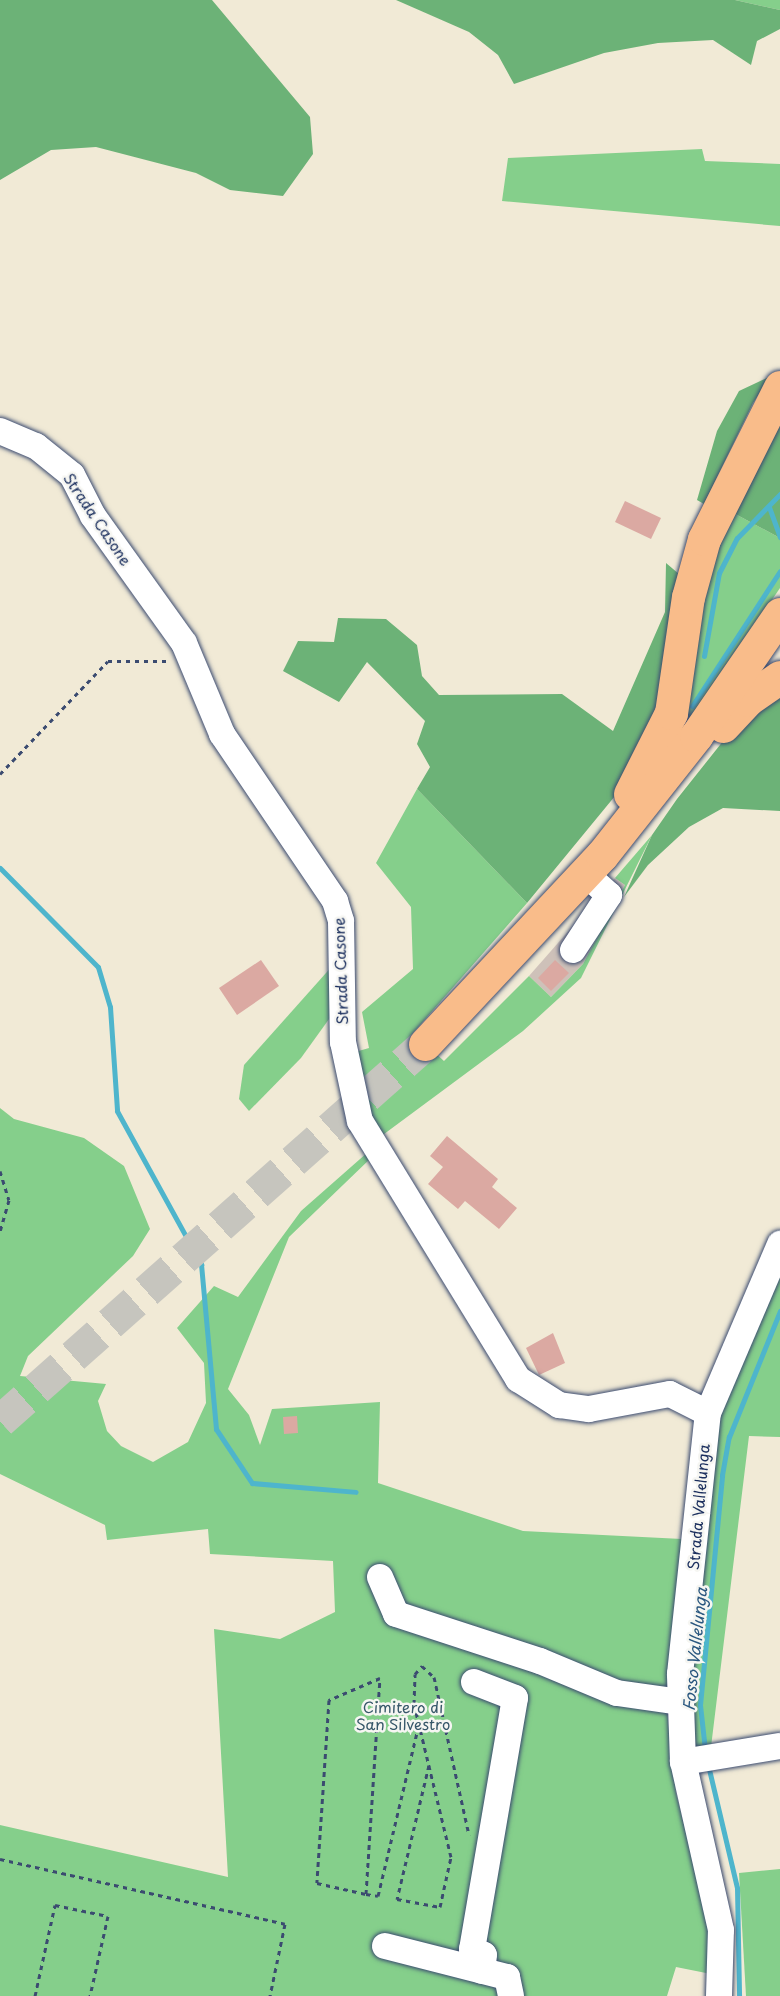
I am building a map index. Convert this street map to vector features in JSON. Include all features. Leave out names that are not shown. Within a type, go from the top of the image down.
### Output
[{"type":"highway","points":[[594,865],[602,833],[640,779],[671,713],[699,554],[773,398]]},
{"type":"highway","points":[[425,1044],[594,865],[644,804],[780,614]]},
{"type":"highway","points":[[644,804],[672,791],[747,700],[780,677]]},
{"type":"street","name":"Strada Casone","points":[[0,431],[36,446],[72,475],[93,516],[191,661],[222,734],[335,901],[341,921],[343,1042],[360,1121],[512,1370],[536,1394],[559,1405],[589,1408],[670,1394],[708,1413]]},
{"type":"street","points":[[573,950],[609,895],[594,865]]},
{"type":"street","name":"Strada Vallelunga","points":[[719,1996],[721,1930],[683,1762],[681,1702],[699,1462],[708,1413],[780,1244]]},
{"type":"street","points":[[380,1576],[396,1614],[540,1661],[617,1693],[681,1702]]},
{"type":"street","points":[[474,1682],[515,1698],[472,1949],[484,1955],[482,1971]]},
{"type":"street","points":[[683,1762],[780,1746]]},
{"type":"street","points":[[386,1946],[507,1977],[512,1996]]},
{"type":"path","points":[[0,774],[108,661],[191,661]]},
{"type":"path","points":[[0,1171],[9,1200],[0,1233]]},
{"type":"path","points":[[429,1765],[397,1899],[440,1907],[451,1857],[429,1765],[418,1724],[414,1679],[422,1666],[434,1677],[470,1838]]},
{"type":"path","points":[[366,1894],[380,1678],[329,1700],[317,1883],[366,1894],[378,1896],[418,1724]]},
{"type":"path","points":[[0,1859],[285,1924],[270,1996]]},
{"type":"path","points":[[35,1996],[55,1905],[108,1916],[90,1996]]},
{"type":"shaded area","points":[[615,878],[625,885],[583,964],[551,997],[529,976]]},
{"type":"green space","points":[[0,0],[212,0],[310,117],[313,154],[283,196],[230,190],[196,173],[96,147],[51,150],[0,180]]},
{"type":"green space","points":[[396,0],[735,0],[780,10],[780,29],[757,41],[751,65],[713,40],[658,43],[604,53],[514,84],[498,55],[469,32]]},
{"type":"green space","points":[[735,0],[780,0],[780,10]]},
{"type":"green space","points":[[702,149],[705,161],[780,164],[780,226],[502,201],[508,158]]},
{"type":"green space","points":[[771,376],[753,403],[704,504],[697,500],[717,431],[739,391]]},
{"type":"green space","points":[[780,409],[780,538],[728,510]]},
{"type":"green space","points":[[728,510],[780,538],[780,588],[684,729],[677,719],[695,620]]},
{"type":"green space","points":[[666,563],[679,574],[669,672],[629,779],[527,903],[417,789],[430,767],[417,744],[425,721],[367,662],[339,702],[283,671],[298,641],[334,642],[338,618],[386,619],[417,645],[422,676],[439,695],[562,694],[613,731],[665,612]]},
{"type":"green space","points":[[780,689],[780,811],[723,808],[689,827],[648,865],[624,897],[652,835],[677,799],[743,716]]},
{"type":"green space","points":[[417,789],[527,903],[413,1033],[444,1061],[529,976],[551,997],[583,964],[625,885],[615,878],[652,835],[581,978],[523,1031],[376,1140],[348,1054],[369,1048],[362,1012],[413,969],[411,907],[376,863]]},
{"type":"green space","points":[[334,964],[337,1008],[301,1058],[249,1111],[239,1099],[244,1065]]},
{"type":"green space","name":"Cimitero di San Silvestro","points":[[0,1108],[14,1119],[84,1138],[124,1166],[150,1229],[133,1256],[28,1356],[20,1376],[106,1384],[98,1401],[107,1431],[121,1446],[153,1462],[188,1442],[206,1403],[204,1363],[177,1328],[214,1286],[238,1297],[301,1211],[368,1152],[371,1158],[289,1237],[228,1389],[249,1415],[260,1445],[272,1409],[380,1402],[378,1483],[523,1531],[682,1539],[667,1710],[676,1793],[709,1924],[711,1974],[676,1967],[667,1996],[0,1996],[0,1825],[228,1877],[214,1629],[280,1639],[335,1612],[333,1561],[210,1554],[208,1529],[107,1540],[105,1525],[0,1474]]},
{"type":"green space","points":[[780,1257],[780,1437],[749,1436],[711,1747],[689,1750],[688,1678],[712,1421]]},
{"type":"green space","points":[[780,1869],[780,1996],[746,1996],[739,1873]]},
{"type":"building","points":[[625,501],[661,518],[651,539],[615,522]]},
{"type":"building","points":[[261,960],[279,986],[237,1015],[219,988]]},
{"type":"building","points":[[555,960],[569,973],[551,991],[538,978]]},
{"type":"building","points":[[447,1136],[498,1179],[492,1187],[517,1208],[499,1229],[465,1201],[458,1209],[428,1184],[443,1167],[430,1156]]},
{"type":"building","points":[[553,1333],[565,1363],[539,1375],[526,1348]]},
{"type":"building","points":[[297,1416],[298,1433],[284,1434],[283,1417]]},
{"type":"waterway","points":[[704,656],[719,573],[737,538],[780,494]]},
{"type":"waterway","points":[[769,507],[780,537]]},
{"type":"waterway","points":[[692,706],[780,571]]},
{"type":"waterway","points":[[0,868],[98,967],[110,1007],[117,1111],[201,1264],[216,1429],[252,1483],[356,1492]]},
{"type":"waterway","name":"Fosso Vallelunga","points":[[705,1750],[700,1705],[722,1475],[729,1437],[780,1311]]},
{"type":"waterway","name":"Fosso Vallelunga","points":[[708,1765],[737,1888],[739,1996]]},
{"type":"tunnel","points":[[0,1421],[425,1044]]}]
